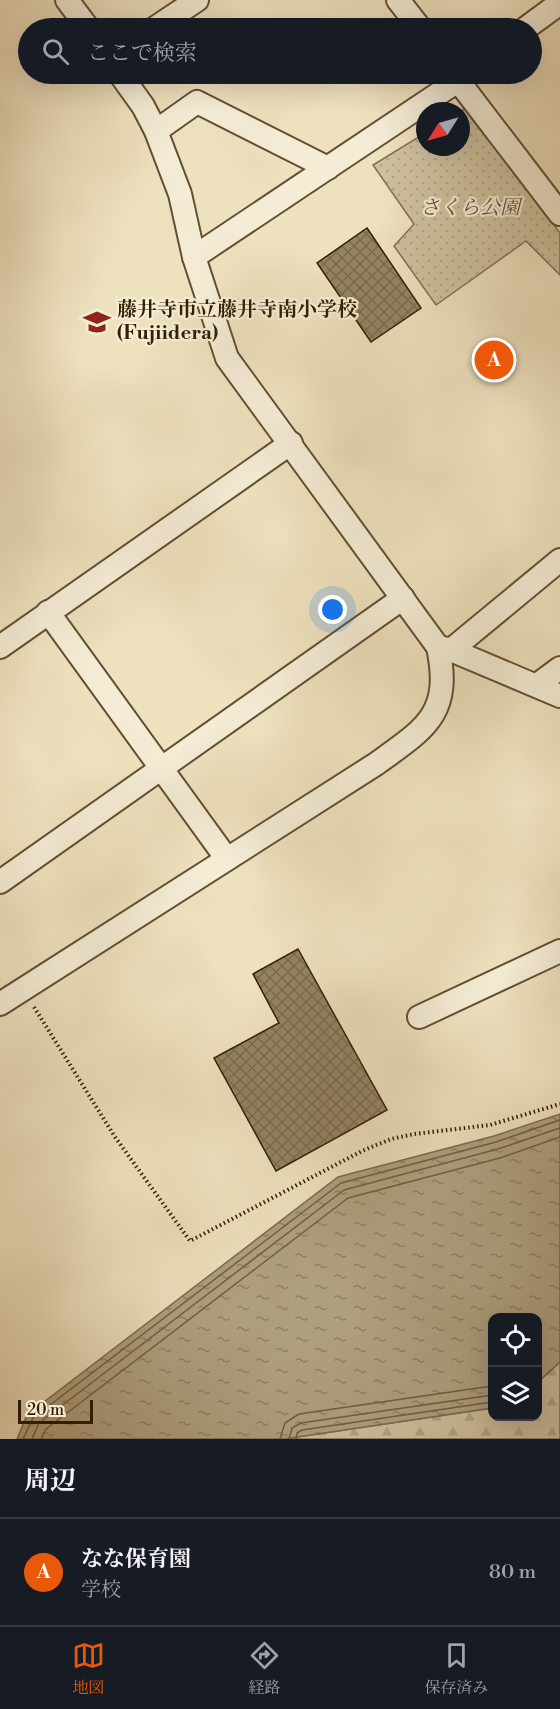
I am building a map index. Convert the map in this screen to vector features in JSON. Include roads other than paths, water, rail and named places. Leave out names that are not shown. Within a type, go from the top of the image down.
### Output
[{"type":"street","points":[[67,0],[80,18]]},
{"type":"street","points":[[170,18],[197,0]]},
{"type":"street","points":[[399,0],[412,18]]},
{"type":"street","points":[[540,18],[560,3]]},
{"type":"street","points":[[128,84],[144,106],[156,131],[180,194],[194,257],[227,358],[403,598],[445,648],[560,696]]},
{"type":"street","points":[[194,257],[449,84]]},
{"type":"street","points":[[466,84],[560,214]]},
{"type":"street","points":[[156,131],[197,102],[328,168]]},
{"type":"street","points":[[0,647],[291,443]]},
{"type":"street","points":[[445,648],[560,560]]},
{"type":"street","points":[[0,882],[403,598]]},
{"type":"street","points":[[48,612],[227,859]]},
{"type":"street","points":[[0,1004],[376,764],[424,730],[441,698],[445,648]]},
{"type":"street","points":[[537,685],[560,668]]},
{"type":"street","points":[[419,1017],[560,951]]},
{"type":"water","points":[[560,1114],[560,1362],[542,1378],[542,1313],[488,1313],[488,1409],[284,1439],[17,1439],[27,1415],[338,1177],[494,1136]]},
{"type":"place","name":"藤井寺市立藤井寺南小学校 (Fujiidera)","points":[[97,322]]},
{"type":"place","name":"なな保育園","points":[[494,360]]},
{"type":"park label","name":"さくら公園","points":[[470,208]]}]
